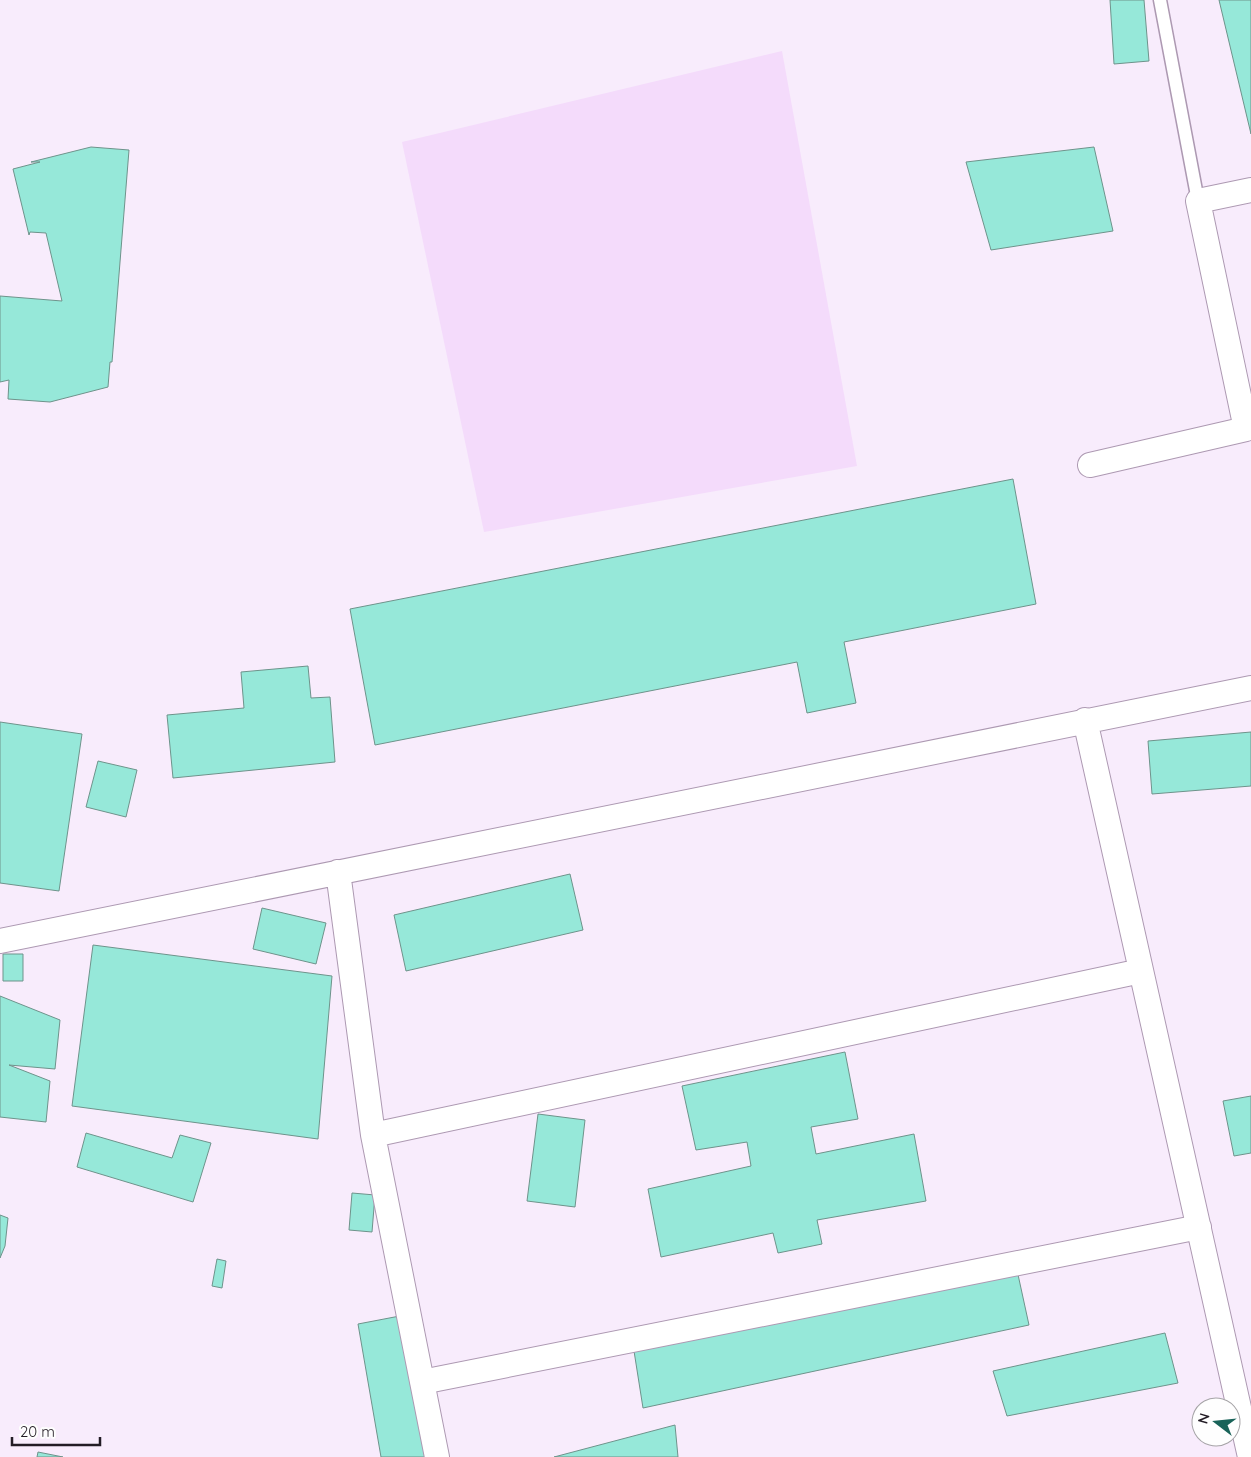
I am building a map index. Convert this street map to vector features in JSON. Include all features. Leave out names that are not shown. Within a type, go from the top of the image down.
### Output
[{"type":"street","points":[[1090,465],[1246,429],[1198,201],[1251,190]]},
{"type":"street","points":[[0,941],[1085,720],[1251,688]]},
{"type":"street","points":[[1085,720],[1250,1457]]},
{"type":"street","points":[[338,872],[374,1135],[437,1457]]},
{"type":"street","points":[[374,1135],[1141,971]]},
{"type":"street","points":[[422,1382],[1199,1227]]},
{"type":"lane","points":[[1160,0],[1198,201]]},
{"type":"shaded area","points":[[782,51],[857,466],[484,532],[402,142]]},
{"type":"building","points":[[1110,0],[1144,0],[1149,61],[1114,64]]},
{"type":"building","points":[[1219,0],[1251,0],[1251,134]]},
{"type":"building","points":[[91,147],[129,150],[112,362],[110,362],[108,387],[50,402],[8,399],[9,380],[0,382],[0,296],[62,301],[46,233],[30,232],[29,235],[13,169],[40,162],[31,162]]},
{"type":"building","points":[[1094,147],[1113,231],[991,250],[966,162]]},
{"type":"building","points":[[1013,479],[1036,604],[844,642],[856,703],[807,713],[797,662],[375,745],[350,609]]},
{"type":"building","points":[[308,666],[311,698],[330,697],[335,762],[173,778],[167,715],[244,708],[241,672]]},
{"type":"building","points":[[0,722],[82,734],[59,891],[0,883]]},
{"type":"building","points":[[1251,732],[1251,786],[1152,794],[1148,741]]},
{"type":"building","points":[[98,761],[137,770],[126,817],[86,807]]},
{"type":"building","points":[[570,874],[583,930],[406,971],[394,915]]},
{"type":"building","points":[[262,908],[326,923],[316,964],[253,949]]},
{"type":"building","points":[[93,945],[332,976],[318,1139],[72,1106]]},
{"type":"building","points":[[3,954],[23,954],[23,981],[3,981]]},
{"type":"building","points":[[0,996],[60,1020],[55,1069],[9,1065],[50,1081],[46,1122],[0,1117]]},
{"type":"building","points":[[845,1052],[858,1119],[811,1127],[816,1154],[914,1134],[926,1201],[817,1220],[822,1244],[778,1253],[773,1233],[661,1257],[648,1189],[751,1166],[747,1142],[696,1150],[682,1086]]},
{"type":"building","points":[[1251,1096],[1251,1153],[1234,1156],[1223,1101]]},
{"type":"building","points":[[538,1114],[585,1120],[575,1207],[527,1201]]},
{"type":"building","points":[[86,1133],[172,1158],[180,1135],[211,1143],[193,1202],[77,1167]]},
{"type":"building","points":[[352,1193],[375,1195],[372,1232],[349,1230]]},
{"type":"building","points":[[0,1215],[8,1218],[5,1246],[0,1258]]},
{"type":"building","points":[[217,1259],[226,1261],[222,1288],[212,1286]]},
{"type":"building","points":[[1017,1270],[1029,1325],[643,1408],[634,1351]]},
{"type":"building","points":[[405,1315],[430,1457],[381,1457],[358,1324]]},
{"type":"building","points":[[1165,1333],[1178,1383],[1007,1416],[993,1371]]},
{"type":"building","points":[[675,1425],[678,1457],[554,1457]]},
{"type":"building","points":[[38,1452],[63,1457],[37,1457]]}]
